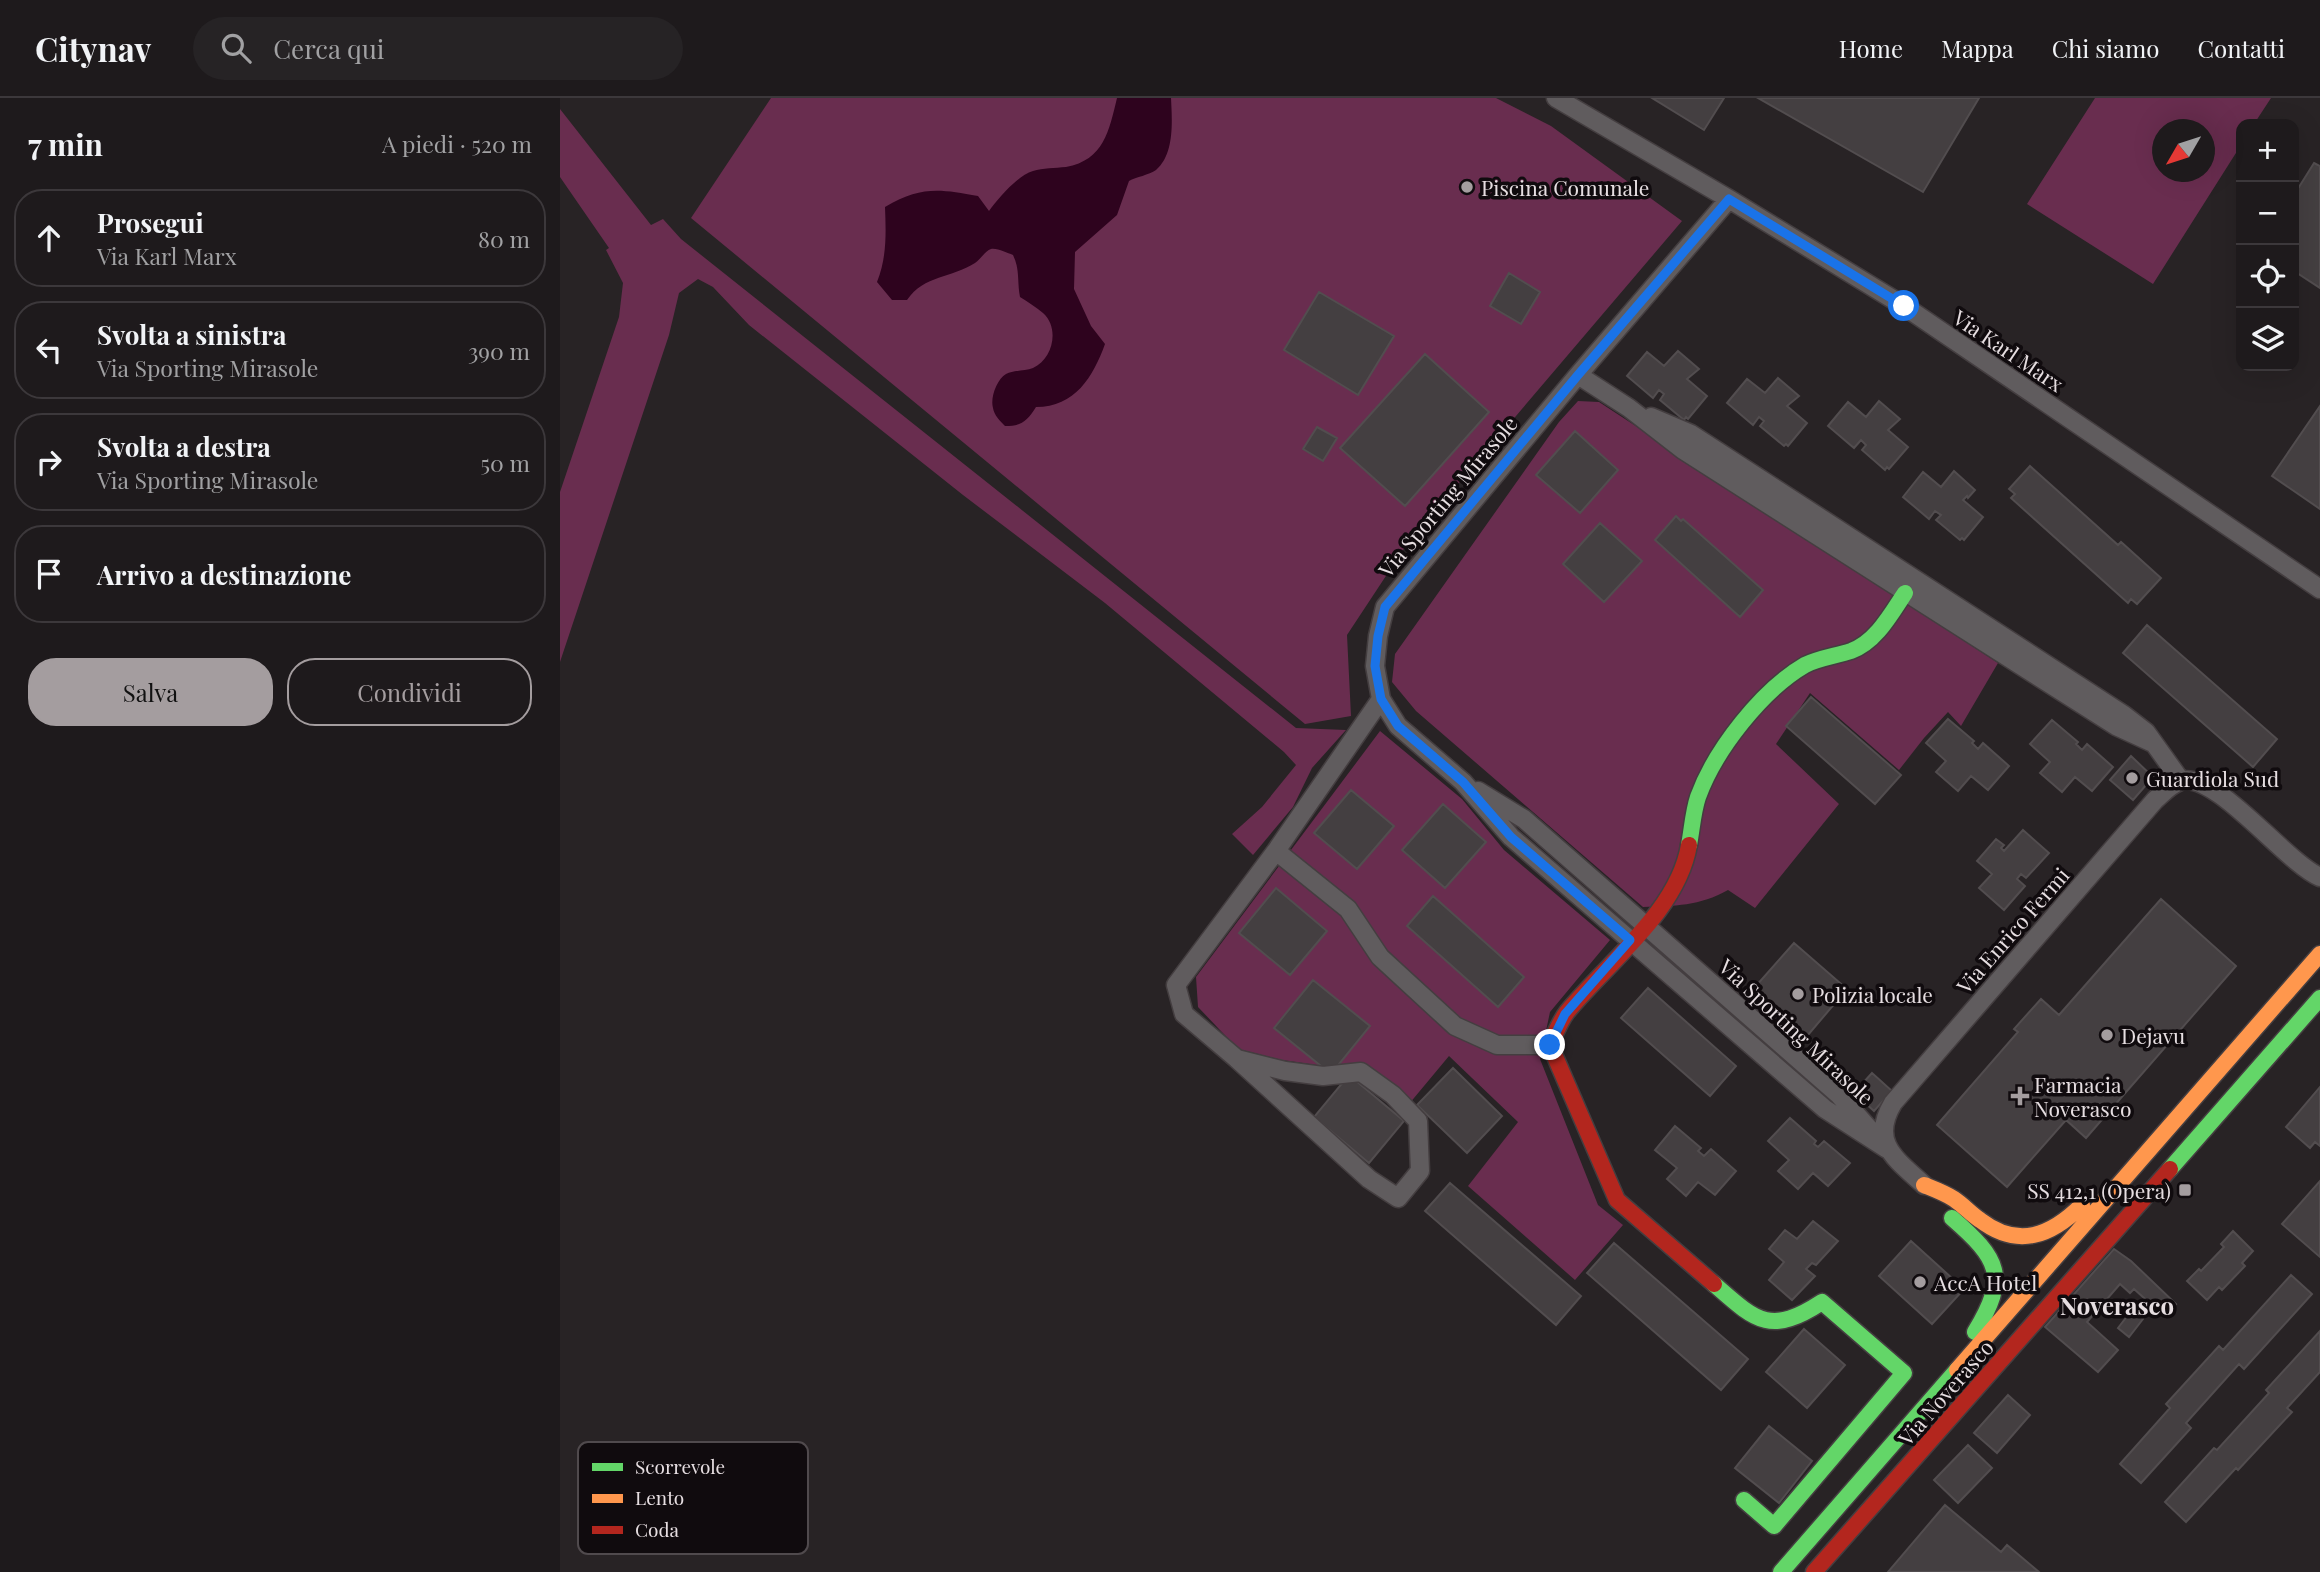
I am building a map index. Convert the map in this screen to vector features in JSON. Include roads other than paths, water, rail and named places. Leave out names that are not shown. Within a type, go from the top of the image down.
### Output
[{"type":"main road","points":[[1744,1500],[1774,1526],[1904,1373],[1822,1302],[1798,1317],[1773,1322],[1747,1313],[1617,1200],[1550,1045],[1565,1014],[1646,925],[1673,890],[1687,859],[1697,800],[1707,775],[1761,699],[1787,676],[1809,663],[1854,650],[1866,643],[1887,621],[1905,593]]},
{"type":"main road","points":[[1785,1567],[2320,954]]},
{"type":"main road","points":[[2108,1239],[2320,998]]},
{"type":"main road","points":[[2108,1239],[2164,1194],[2320,1016]]},
{"type":"main road","points":[[1924,1185],[1952,1197],[1985,1224],[2005,1234],[2024,1238],[2057,1229],[2070,1218],[2181,1091],[2224,1064]]},
{"type":"main road","points":[[1922,1410],[1984,1318],[1996,1286],[1996,1270],[1990,1255],[1941,1208],[1924,1185]]},
{"type":"main road","name":"Via Noverasco","points":[[1814,1572],[2108,1239]]},
{"type":"street","name":"Via Karl Marx","points":[[1556,98],[1904,306],[2312,580],[2320,589]]},
{"type":"street","name":"Via Sporting Mirasole","points":[[1729,199],[1385,607],[1375,666],[1381,699],[1398,726],[1463,782],[1511,837],[1825,1109],[1887,1149]]},
{"type":"street","points":[[1578,375],[1629,408],[1683,450],[1905,593],[2116,726],[2153,743]]},
{"type":"street","points":[[1629,408],[1691,434],[2124,715],[2146,732],[2181,781],[2193,780],[2213,789],[2302,867],[2320,877]]},
{"type":"street","points":[[1237,1059],[1285,1071],[1323,1076],[1361,1072],[1393,1095],[1418,1121],[1420,1171],[1398,1198],[1369,1179],[1184,1014],[1176,985],[1276,851],[1381,699]]},
{"type":"street","name":"Via Enrico Fermi","points":[[1887,1149],[1885,1116],[1893,1103],[2155,800],[2181,781]]},
{"type":"street","name":"Via Sporting Mirasole","points":[[1463,782],[1524,819],[1839,1095],[1887,1149]]},
{"type":"street","points":[[1276,851],[1348,909],[1380,957],[1455,1026],[1497,1045],[1550,1045]]},
{"type":"street","points":[[1887,1149],[1924,1185]]},
{"type":"place","name":"Piscina Comunale","points":[[1467,187]]},
{"type":"place","name":"Guardiola Sud","points":[[2132,778]]},
{"type":"place","name":"Polizia locale","points":[[1798,994]]},
{"type":"place","name":"Dejavu","points":[[2107,1035]]},
{"type":"place","name":"Farmacia Noverasco","points":[[2020,1096]]},
{"type":"place","name":"SS 412,1 (Opera)","points":[[2185,1190]]},
{"type":"place","name":"AccA Hotel","points":[[1920,1282]]},
{"type":"district","name":"Noverasco","points":[[2117,1305]]}]
